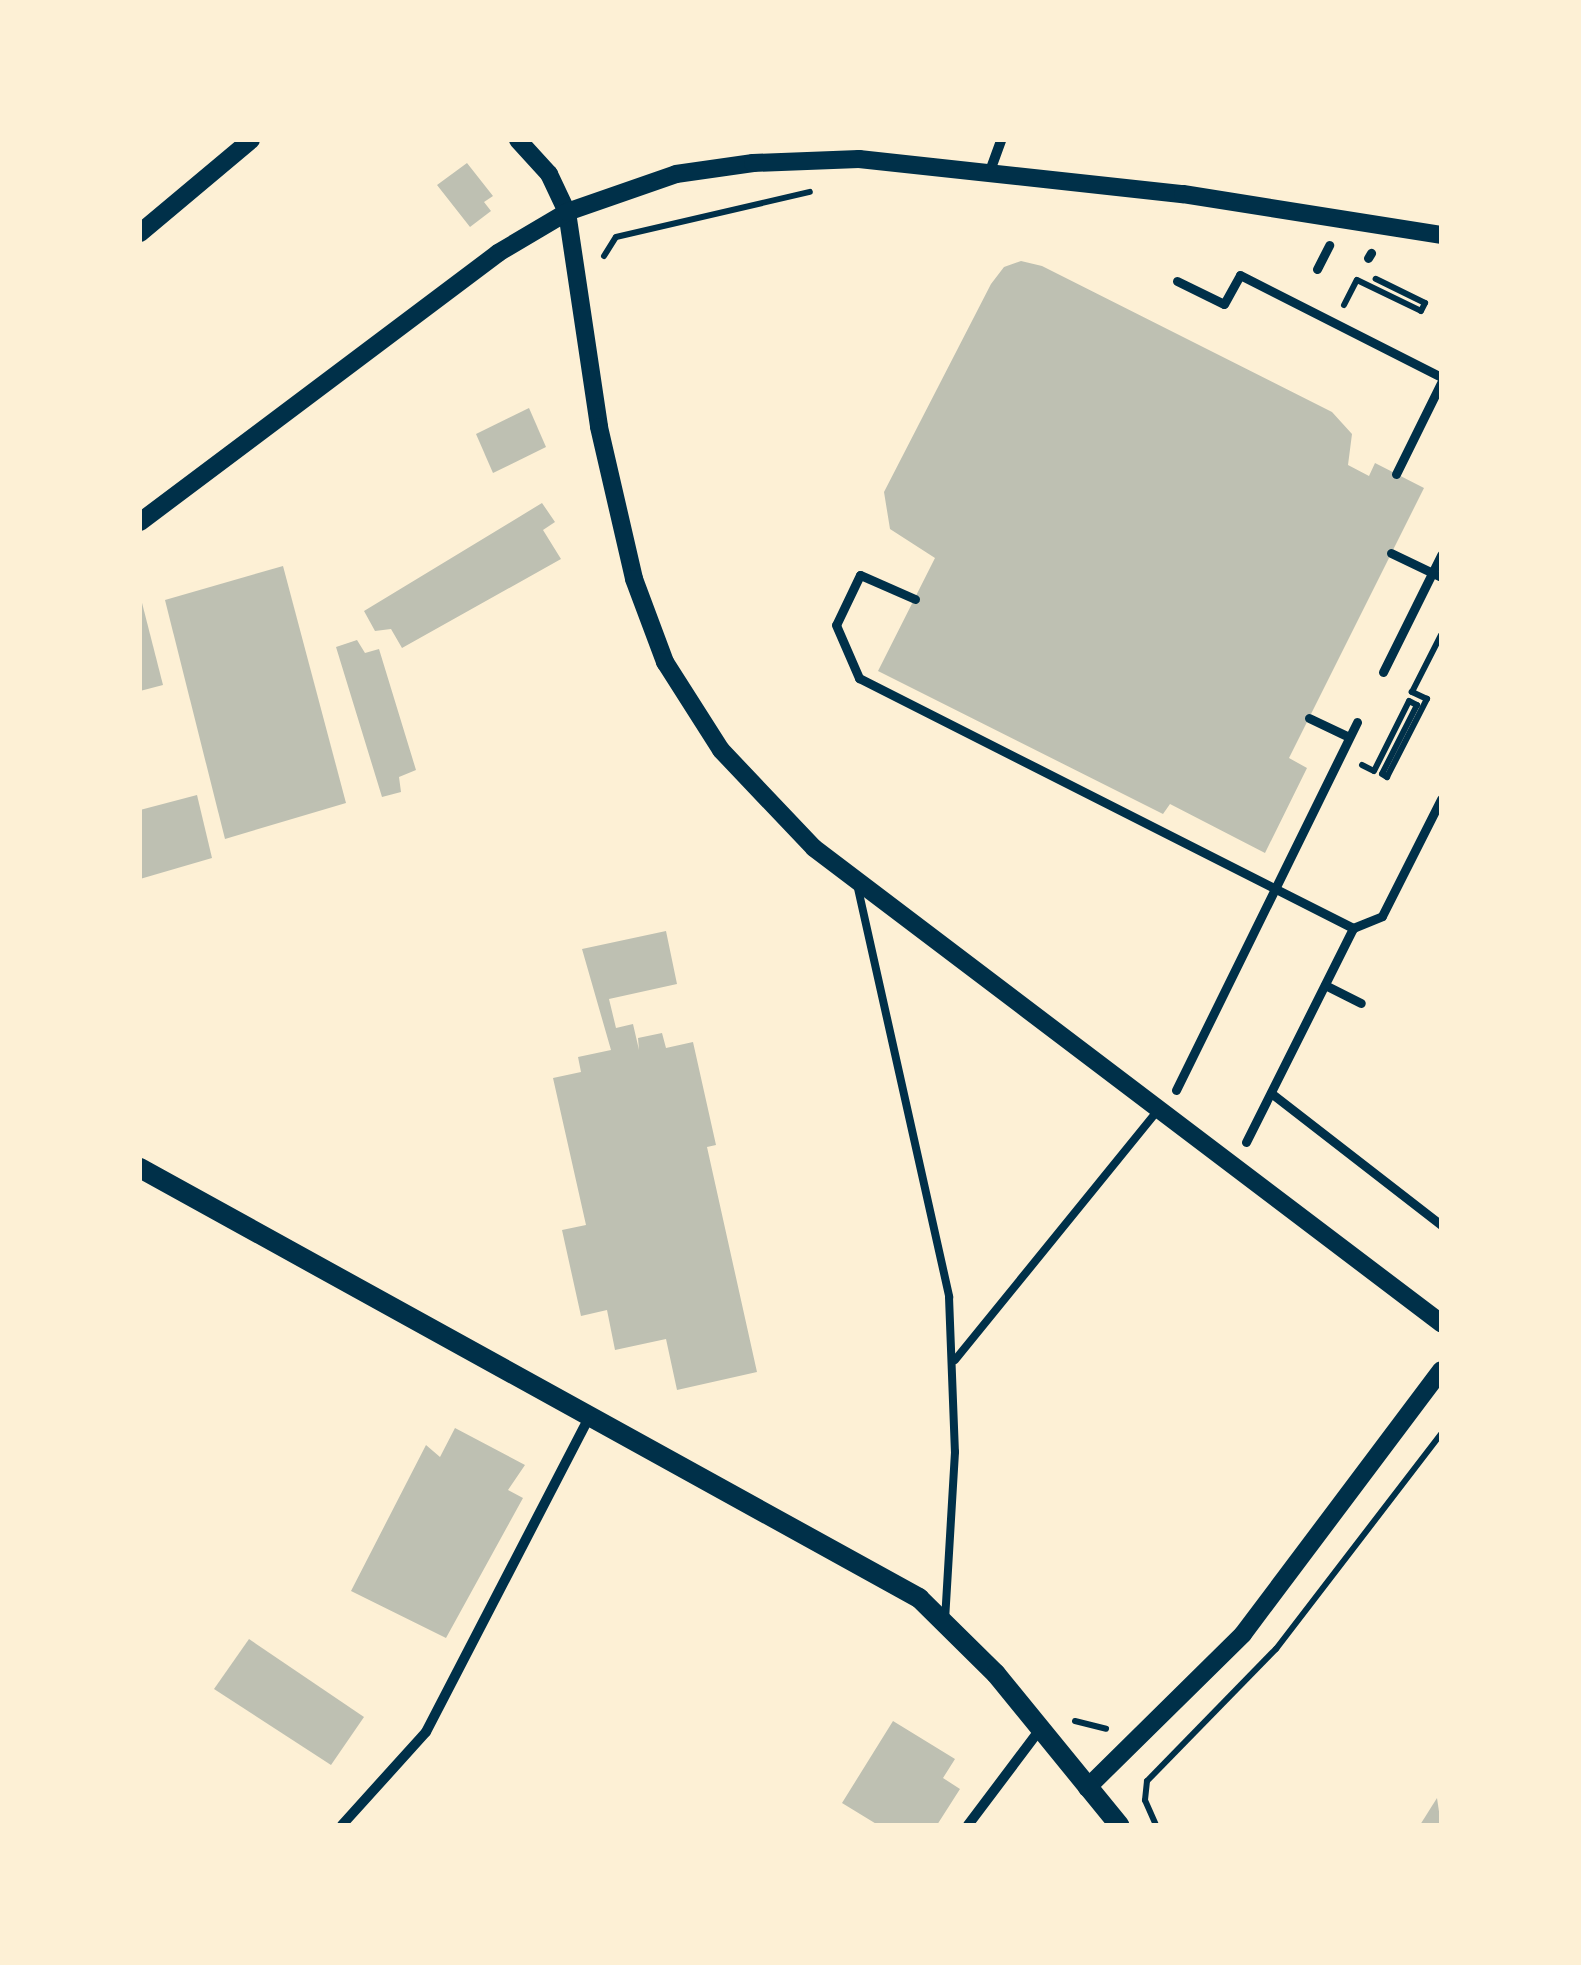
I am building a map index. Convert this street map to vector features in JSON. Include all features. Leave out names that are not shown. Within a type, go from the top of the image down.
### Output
[{"type":"main road","points":[[140,1168],[879,1573],[945,1621],[1040,1728],[1118,1825]]},
{"type":"street","points":[[140,233],[251,140]]},
{"type":"street","points":[[518,140],[549,174],[566,212],[620,536],[664,662],[746,782],[856,880],[1441,1323]]},
{"type":"street","points":[[990,171],[1001,140]]},
{"type":"street","points":[[140,522],[485,262],[566,212],[676,174],[823,158],[990,171],[1441,235]]},
{"type":"street","points":[[1316,269],[1329,245]]},
{"type":"street","points":[[1177,281],[1224,304],[1240,275],[1441,380],[1396,474]]},
{"type":"street","points":[[1298,304],[1306,290]]},
{"type":"street","points":[[1391,553],[1436,575]]},
{"type":"street","points":[[1383,672],[1436,575],[1441,554]]},
{"type":"street","points":[[915,599],[860,575],[836,625],[859,678],[1353,928]]},
{"type":"street","points":[[1309,718],[1349,737]]},
{"type":"street","points":[[1176,1090],[1357,722]]},
{"type":"street","points":[[1246,1142],[1353,928],[1382,916],[1441,799]]},
{"type":"street","points":[[1325,985],[1361,1003]]},
{"type":"street","points":[[1271,1093],[1441,1225]]},
{"type":"street","points":[[1087,1788],[1243,1634],[1441,1370]]},
{"type":"street","points":[[342,1825],[426,1732],[590,1415]]},
{"type":"street","points":[[968,1825],[1040,1728]]},
{"type":"lane","points":[[856,880],[949,1297],[955,1360],[945,1621]]},
{"type":"lane","points":[[955,1360],[1159,1109]]},
{"type":"path","points":[[606,271],[604,253],[616,236],[826,191]]},
{"type":"path","points":[[1334,324],[1357,280],[1421,311],[1425,303],[1361,272],[1370,255]]},
{"type":"path","points":[[1342,754],[1374,771],[1409,702],[1416,705],[1382,774],[1388,777],[1427,700],[1412,692],[1441,635]]},
{"type":"path","points":[[1156,1825],[1145,1800],[1147,1781],[1276,1649],[1441,1434]]},
{"type":"path","points":[[1105,1729],[1120,1717]]},
{"type":"building","points":[[467,163],[493,196],[484,202],[491,211],[470,227],[437,185]]},
{"type":"building","points":[[1021,261],[1042,266],[1332,412],[1352,434],[1348,465],[1369,476],[1375,463],[1424,488],[1289,758],[1307,768],[1265,853],[1170,804],[1163,814],[878,671],[935,558],[890,529],[884,492],[991,284],[1004,267]]},
{"type":"building","points":[[529,408],[546,447],[493,473],[476,434]]},
{"type":"building","points":[[542,503],[555,522],[543,530],[561,559],[402,648],[391,629],[375,631],[364,611]]},
{"type":"building","points":[[283,566],[346,803],[225,839],[165,600]]},
{"type":"building","points":[[140,595],[163,685],[140,691]]},
{"type":"building","points":[[357,640],[365,653],[379,649],[416,770],[399,777],[401,792],[382,797],[336,647]]},
{"type":"building","points":[[197,795],[212,858],[140,879],[140,810]]},
{"type":"building","points":[[666,931],[677,984],[609,999],[616,1028],[633,1024],[639,1050],[638,1038],[662,1033],[666,1048],[693,1042],[716,1145],[707,1147],[757,1372],[677,1390],[666,1339],[615,1350],[607,1310],[581,1316],[562,1230],[586,1225],[553,1078],[581,1072],[578,1057],[611,1050],[582,949]]},
{"type":"building","points":[[455,1428],[525,1465],[508,1490],[523,1498],[446,1638],[351,1591],[426,1445],[440,1457]]},
{"type":"building","points":[[249,1639],[364,1717],[331,1765],[214,1689]]},
{"type":"building","points":[[893,1721],[955,1759],[943,1778],[960,1789],[937,1825],[878,1825],[842,1803]]},
{"type":"building","points":[[1437,1798],[1441,1825],[1420,1825]]}]
